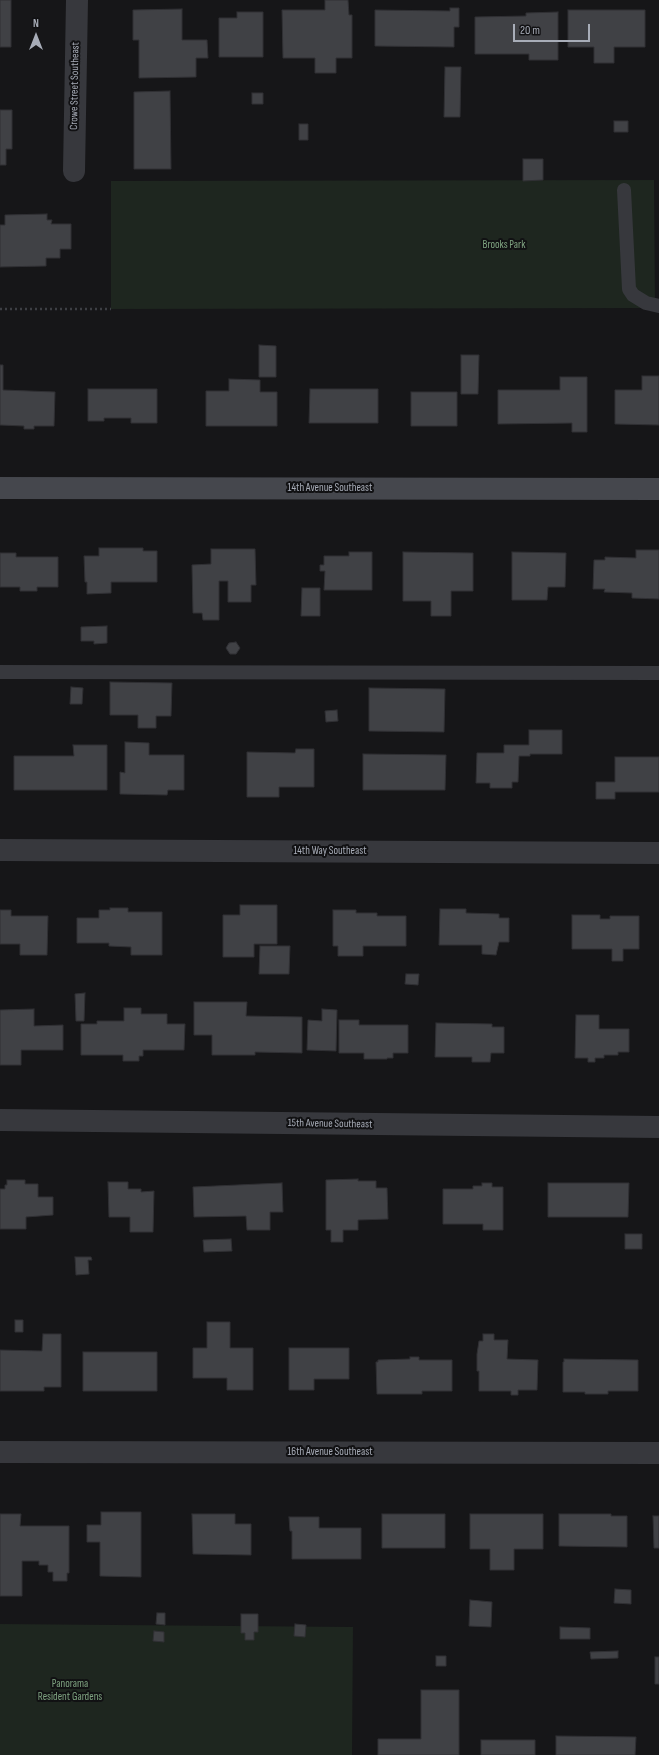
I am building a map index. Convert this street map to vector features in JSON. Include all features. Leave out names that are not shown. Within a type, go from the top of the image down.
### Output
[{"type":"street","name":"Crowe Street Southeast","points":[[74,171],[77,0]]},
{"type":"street","name":"14th Avenue Southeast","points":[[0,488],[659,489]]},
{"type":"street","name":"14th Way Southeast","points":[[0,850],[659,852]]},
{"type":"street","name":"15th Avenue Southeast","points":[[0,1120],[659,1127]]},
{"type":"street","name":"16th Avenue Southeast","points":[[0,1452],[659,1453]]},
{"type":"lane","points":[[624,190],[629,289],[633,295],[646,303],[659,306]]},
{"type":"lane","points":[[0,672],[659,672]]},
{"type":"path","points":[[0,309],[111,309]]},
{"type":"green space","name":"Brooks Park","points":[[654,180],[655,308],[111,309],[111,181]]},
{"type":"green space","name":"Panorama Resident Gardens","points":[[0,1624],[353,1627],[352,1755],[0,1755]]},
{"type":"building","points":[[0,0],[11,0],[11,47],[0,47]]},
{"type":"building","points":[[325,0],[348,0],[349,15],[352,15],[352,58],[336,58],[336,73],[315,73],[315,58],[283,58],[282,10],[325,10]]},
{"type":"building","points":[[450,8],[459,8],[459,27],[454,27],[454,47],[375,46],[375,10],[450,11]]},
{"type":"building","points":[[182,9],[182,40],[207,40],[208,58],[196,58],[196,77],[139,78],[139,40],[133,40],[133,10]]},
{"type":"building","points":[[568,10],[645,10],[645,47],[614,47],[614,63],[594,63],[594,47],[568,47]]},
{"type":"building","points":[[237,12],[263,12],[263,57],[219,57],[219,18],[237,18]]},
{"type":"building","points":[[558,12],[558,60],[529,60],[529,54],[475,54],[475,17],[526,16],[526,13]]},
{"type":"building","points":[[445,67],[461,67],[460,117],[444,117]]},
{"type":"building","points":[[170,91],[171,169],[134,169],[134,92]]},
{"type":"building","points":[[252,93],[263,93],[263,104],[252,104]]},
{"type":"building","points":[[0,110],[12,110],[12,149],[6,149],[6,165],[0,165]]},
{"type":"building","points":[[614,121],[628,121],[628,132],[614,132]]},
{"type":"building","points":[[299,124],[308,124],[308,140],[299,140]]},
{"type":"building","points":[[523,159],[543,159],[543,180],[523,181]]},
{"type":"building","points":[[47,214],[47,220],[52,220],[51,224],[71,224],[71,249],[60,249],[60,258],[46,258],[46,266],[0,267],[0,225],[5,225],[5,215]]},
{"type":"building","points":[[259,345],[276,346],[276,377],[259,377]]},
{"type":"building","points":[[461,355],[479,355],[478,394],[461,394]]},
{"type":"building","points":[[0,365],[3,365],[3,390],[55,392],[54,426],[34,426],[34,429],[24,429],[24,426],[0,425]]},
{"type":"building","points":[[642,376],[659,376],[659,425],[615,424],[615,390],[642,390]]},
{"type":"building","points":[[560,377],[587,377],[587,432],[572,432],[572,423],[498,424],[498,390],[560,390]]},
{"type":"building","points":[[229,379],[260,380],[260,392],[277,392],[277,426],[206,426],[206,391],[229,391]]},
{"type":"building","points":[[88,389],[157,389],[157,423],[131,423],[131,418],[104,418],[104,421],[88,421]]},
{"type":"building","points":[[310,389],[378,389],[378,423],[309,423]]},
{"type":"building","points":[[411,392],[457,392],[457,426],[411,426]]},
{"type":"building","points":[[99,548],[143,548],[143,551],[157,551],[157,582],[111,582],[111,593],[87,594],[84,556],[99,556]]},
{"type":"building","points":[[211,549],[255,549],[256,585],[251,585],[251,602],[228,602],[228,581],[219,581],[219,620],[203,620],[202,613],[193,613],[192,565],[211,564]]},
{"type":"building","points":[[636,550],[659,550],[659,599],[632,598],[632,593],[604,592],[605,589],[593,589],[594,560],[605,560],[605,557],[636,558]]},
{"type":"building","points":[[349,552],[372,552],[372,590],[324,590],[325,571],[320,571],[320,565],[324,565],[324,556],[349,556]]},
{"type":"building","points":[[403,552],[473,553],[473,591],[451,591],[451,616],[431,616],[431,601],[403,601]]},
{"type":"building","points":[[512,552],[566,553],[565,587],[548,587],[547,600],[512,600]]},
{"type":"building","points":[[0,553],[16,553],[16,557],[58,557],[58,587],[37,587],[37,591],[20,591],[20,587],[0,587]]},
{"type":"building","points":[[302,588],[320,588],[320,616],[301,616]]},
{"type":"building","points":[[107,626],[107,643],[94,644],[94,641],[81,641],[81,627]]},
{"type":"building","points":[[236,642],[240,648],[236,654],[230,654],[226,648],[229,643]]},
{"type":"building","points":[[110,682],[172,683],[171,716],[156,716],[156,728],[138,728],[138,715],[110,715]]},
{"type":"building","points":[[71,687],[83,688],[82,704],[70,704]]},
{"type":"building","points":[[369,688],[445,689],[444,732],[369,731]]},
{"type":"building","points":[[337,710],[338,721],[326,722],[325,711]]},
{"type":"building","points":[[529,730],[562,730],[562,754],[530,754],[530,756],[519,756],[518,782],[512,782],[512,788],[490,788],[490,783],[476,783],[477,753],[504,753],[504,745],[529,745]]},
{"type":"building","points":[[125,742],[149,743],[149,755],[184,755],[184,790],[168,790],[167,795],[120,794],[120,772],[125,773]]},
{"type":"building","points":[[73,745],[107,745],[107,790],[14,790],[14,756],[74,756]]},
{"type":"building","points":[[296,749],[314,749],[314,787],[279,787],[279,797],[247,797],[247,752],[295,753]]},
{"type":"building","points":[[363,754],[446,755],[445,790],[363,790]]},
{"type":"building","points":[[615,757],[659,757],[659,792],[615,792],[615,799],[596,799],[596,782],[615,782]]},
{"type":"building","points":[[240,905],[277,905],[277,944],[254,944],[254,957],[223,957],[223,915],[240,915]]},
{"type":"building","points":[[110,908],[128,908],[128,912],[162,912],[162,955],[131,955],[131,947],[109,946],[109,943],[77,943],[77,918],[99,918],[99,910],[110,910]]},
{"type":"building","points":[[440,909],[466,909],[466,913],[499,914],[499,918],[509,918],[509,942],[499,942],[496,955],[482,954],[482,945],[439,945]]},
{"type":"building","points":[[0,910],[11,910],[11,916],[48,916],[47,955],[20,955],[20,944],[0,944]]},
{"type":"building","points":[[333,910],[356,910],[356,913],[377,913],[377,916],[406,916],[406,946],[363,946],[363,956],[338,956],[338,946],[333,946]]},
{"type":"building","points":[[572,915],[600,915],[600,919],[610,919],[610,916],[639,916],[639,949],[623,949],[623,961],[612,961],[612,949],[572,949]]},
{"type":"building","points":[[260,946],[290,946],[289,974],[259,974]]},
{"type":"building","points":[[406,974],[419,974],[418,985],[405,984]]},
{"type":"building","points":[[85,993],[84,1021],[76,1021],[75,994]]},
{"type":"building","points":[[194,1002],[247,1002],[246,1016],[302,1017],[302,1053],[255,1052],[255,1055],[212,1055],[212,1035],[194,1035]]},
{"type":"building","points":[[124,1008],[141,1008],[141,1014],[167,1014],[167,1024],[185,1024],[184,1050],[143,1050],[143,1056],[139,1056],[139,1061],[123,1061],[123,1055],[81,1055],[81,1024],[97,1024],[97,1021],[124,1021]]},
{"type":"building","points":[[34,1009],[34,1026],[63,1025],[63,1050],[21,1050],[21,1065],[0,1065],[0,1010]]},
{"type":"building","points":[[322,1009],[337,1010],[336,1051],[307,1050],[308,1020],[322,1021]]},
{"type":"building","points":[[576,1015],[599,1015],[599,1029],[629,1029],[629,1052],[618,1052],[618,1055],[604,1055],[604,1058],[595,1058],[595,1062],[588,1062],[588,1058],[575,1058]]},
{"type":"building","points":[[339,1020],[359,1020],[359,1025],[408,1025],[408,1053],[393,1053],[393,1058],[387,1059],[364,1059],[364,1053],[339,1053]]},
{"type":"building","points":[[436,1023],[492,1024],[492,1027],[504,1027],[504,1053],[491,1053],[490,1062],[472,1062],[472,1057],[435,1057]]},
{"type":"building","points":[[358,1179],[358,1181],[376,1181],[376,1188],[387,1188],[388,1219],[358,1220],[358,1230],[343,1230],[343,1242],[331,1242],[331,1230],[326,1230],[326,1180]]},
{"type":"building","points":[[7,1180],[25,1180],[25,1184],[38,1184],[38,1197],[53,1197],[53,1215],[26,1217],[26,1229],[0,1229],[0,1189],[5,1189]]},
{"type":"building","points":[[108,1182],[128,1182],[128,1189],[141,1189],[141,1192],[154,1191],[153,1232],[130,1232],[130,1217],[109,1217]]},
{"type":"building","points":[[282,1183],[283,1212],[270,1212],[270,1230],[247,1230],[246,1216],[194,1217],[193,1187]]},
{"type":"building","points":[[482,1183],[492,1183],[492,1187],[503,1187],[503,1230],[483,1230],[483,1224],[443,1224],[443,1189],[473,1189],[473,1186],[482,1186]]},
{"type":"building","points":[[548,1183],[629,1183],[628,1217],[548,1217]]},
{"type":"building","points":[[625,1234],[642,1234],[642,1249],[625,1249]]},
{"type":"building","points":[[231,1239],[232,1251],[204,1252],[203,1240]]},
{"type":"building","points":[[75,1257],[91,1257],[92,1260],[88,1260],[89,1274],[76,1275]]},
{"type":"building","points":[[15,1320],[23,1320],[23,1332],[15,1332]]},
{"type":"building","points":[[207,1322],[230,1322],[230,1348],[253,1348],[253,1390],[227,1390],[227,1378],[193,1378],[193,1348],[207,1348]]},
{"type":"building","points":[[43,1334],[61,1334],[61,1387],[44,1387],[44,1391],[0,1391],[0,1350],[42,1351]]},
{"type":"building","points":[[483,1334],[494,1334],[494,1340],[508,1340],[507,1359],[538,1360],[537,1390],[518,1390],[518,1395],[511,1395],[511,1391],[479,1391],[477,1354],[479,1341],[483,1341]]},
{"type":"building","points":[[289,1348],[349,1348],[349,1379],[314,1379],[314,1390],[289,1390]]},
{"type":"building","points":[[83,1352],[157,1352],[157,1391],[83,1391]]},
{"type":"building","points":[[410,1357],[419,1357],[419,1360],[452,1360],[452,1391],[422,1391],[422,1394],[377,1394],[376,1362],[378,1362],[378,1360],[410,1359]]},
{"type":"building","points":[[564,1359],[638,1360],[638,1391],[608,1391],[608,1394],[563,1392]]},
{"type":"building","points":[[101,1512],[141,1512],[141,1577],[100,1576],[100,1542],[87,1542],[87,1525],[101,1525]]},
{"type":"building","points":[[0,1514],[21,1514],[20,1526],[69,1526],[69,1573],[67,1573],[67,1581],[53,1581],[53,1572],[48,1572],[48,1565],[39,1565],[39,1561],[22,1561],[22,1596],[0,1596]]},
{"type":"building","points":[[192,1514],[235,1514],[235,1524],[251,1524],[251,1555],[193,1554]]},
{"type":"building","points":[[382,1514],[445,1514],[445,1548],[382,1548]]},
{"type":"building","points":[[470,1514],[543,1514],[543,1549],[514,1549],[514,1570],[490,1570],[490,1549],[470,1549]]},
{"type":"building","points":[[559,1514],[611,1514],[611,1516],[627,1516],[627,1547],[559,1546]]},
{"type":"building","points":[[653,1516],[659,1516],[659,1548],[654,1548]]},
{"type":"building","points":[[289,1517],[319,1517],[319,1528],[361,1528],[361,1559],[292,1559],[292,1531],[290,1531]]},
{"type":"building","points":[[615,1589],[631,1590],[631,1604],[614,1603]]},
{"type":"building","points":[[470,1600],[492,1602],[491,1627],[469,1626]]},
{"type":"building","points":[[157,1613],[165,1613],[165,1625],[156,1624]]},
{"type":"building","points":[[241,1614],[258,1614],[258,1632],[254,1632],[254,1640],[245,1640],[245,1633],[241,1633]]},
{"type":"building","points":[[295,1624],[306,1625],[305,1637],[294,1636]]},
{"type":"building","points":[[560,1627],[590,1628],[590,1639],[560,1639]]},
{"type":"building","points":[[154,1631],[164,1632],[164,1642],[153,1641]]},
{"type":"building","points":[[618,1651],[618,1658],[591,1659],[590,1652]]},
{"type":"building","points":[[436,1656],[446,1656],[446,1666],[436,1666]]},
{"type":"building","points":[[655,1657],[659,1657],[659,1684],[655,1684]]},
{"type":"building","points":[[421,1690],[459,1690],[459,1755],[378,1755],[378,1739],[421,1739]]},
{"type":"building","points":[[556,1736],[636,1737],[635,1755],[556,1755]]},
{"type":"building","points":[[481,1740],[535,1740],[535,1755],[481,1755]]}]
